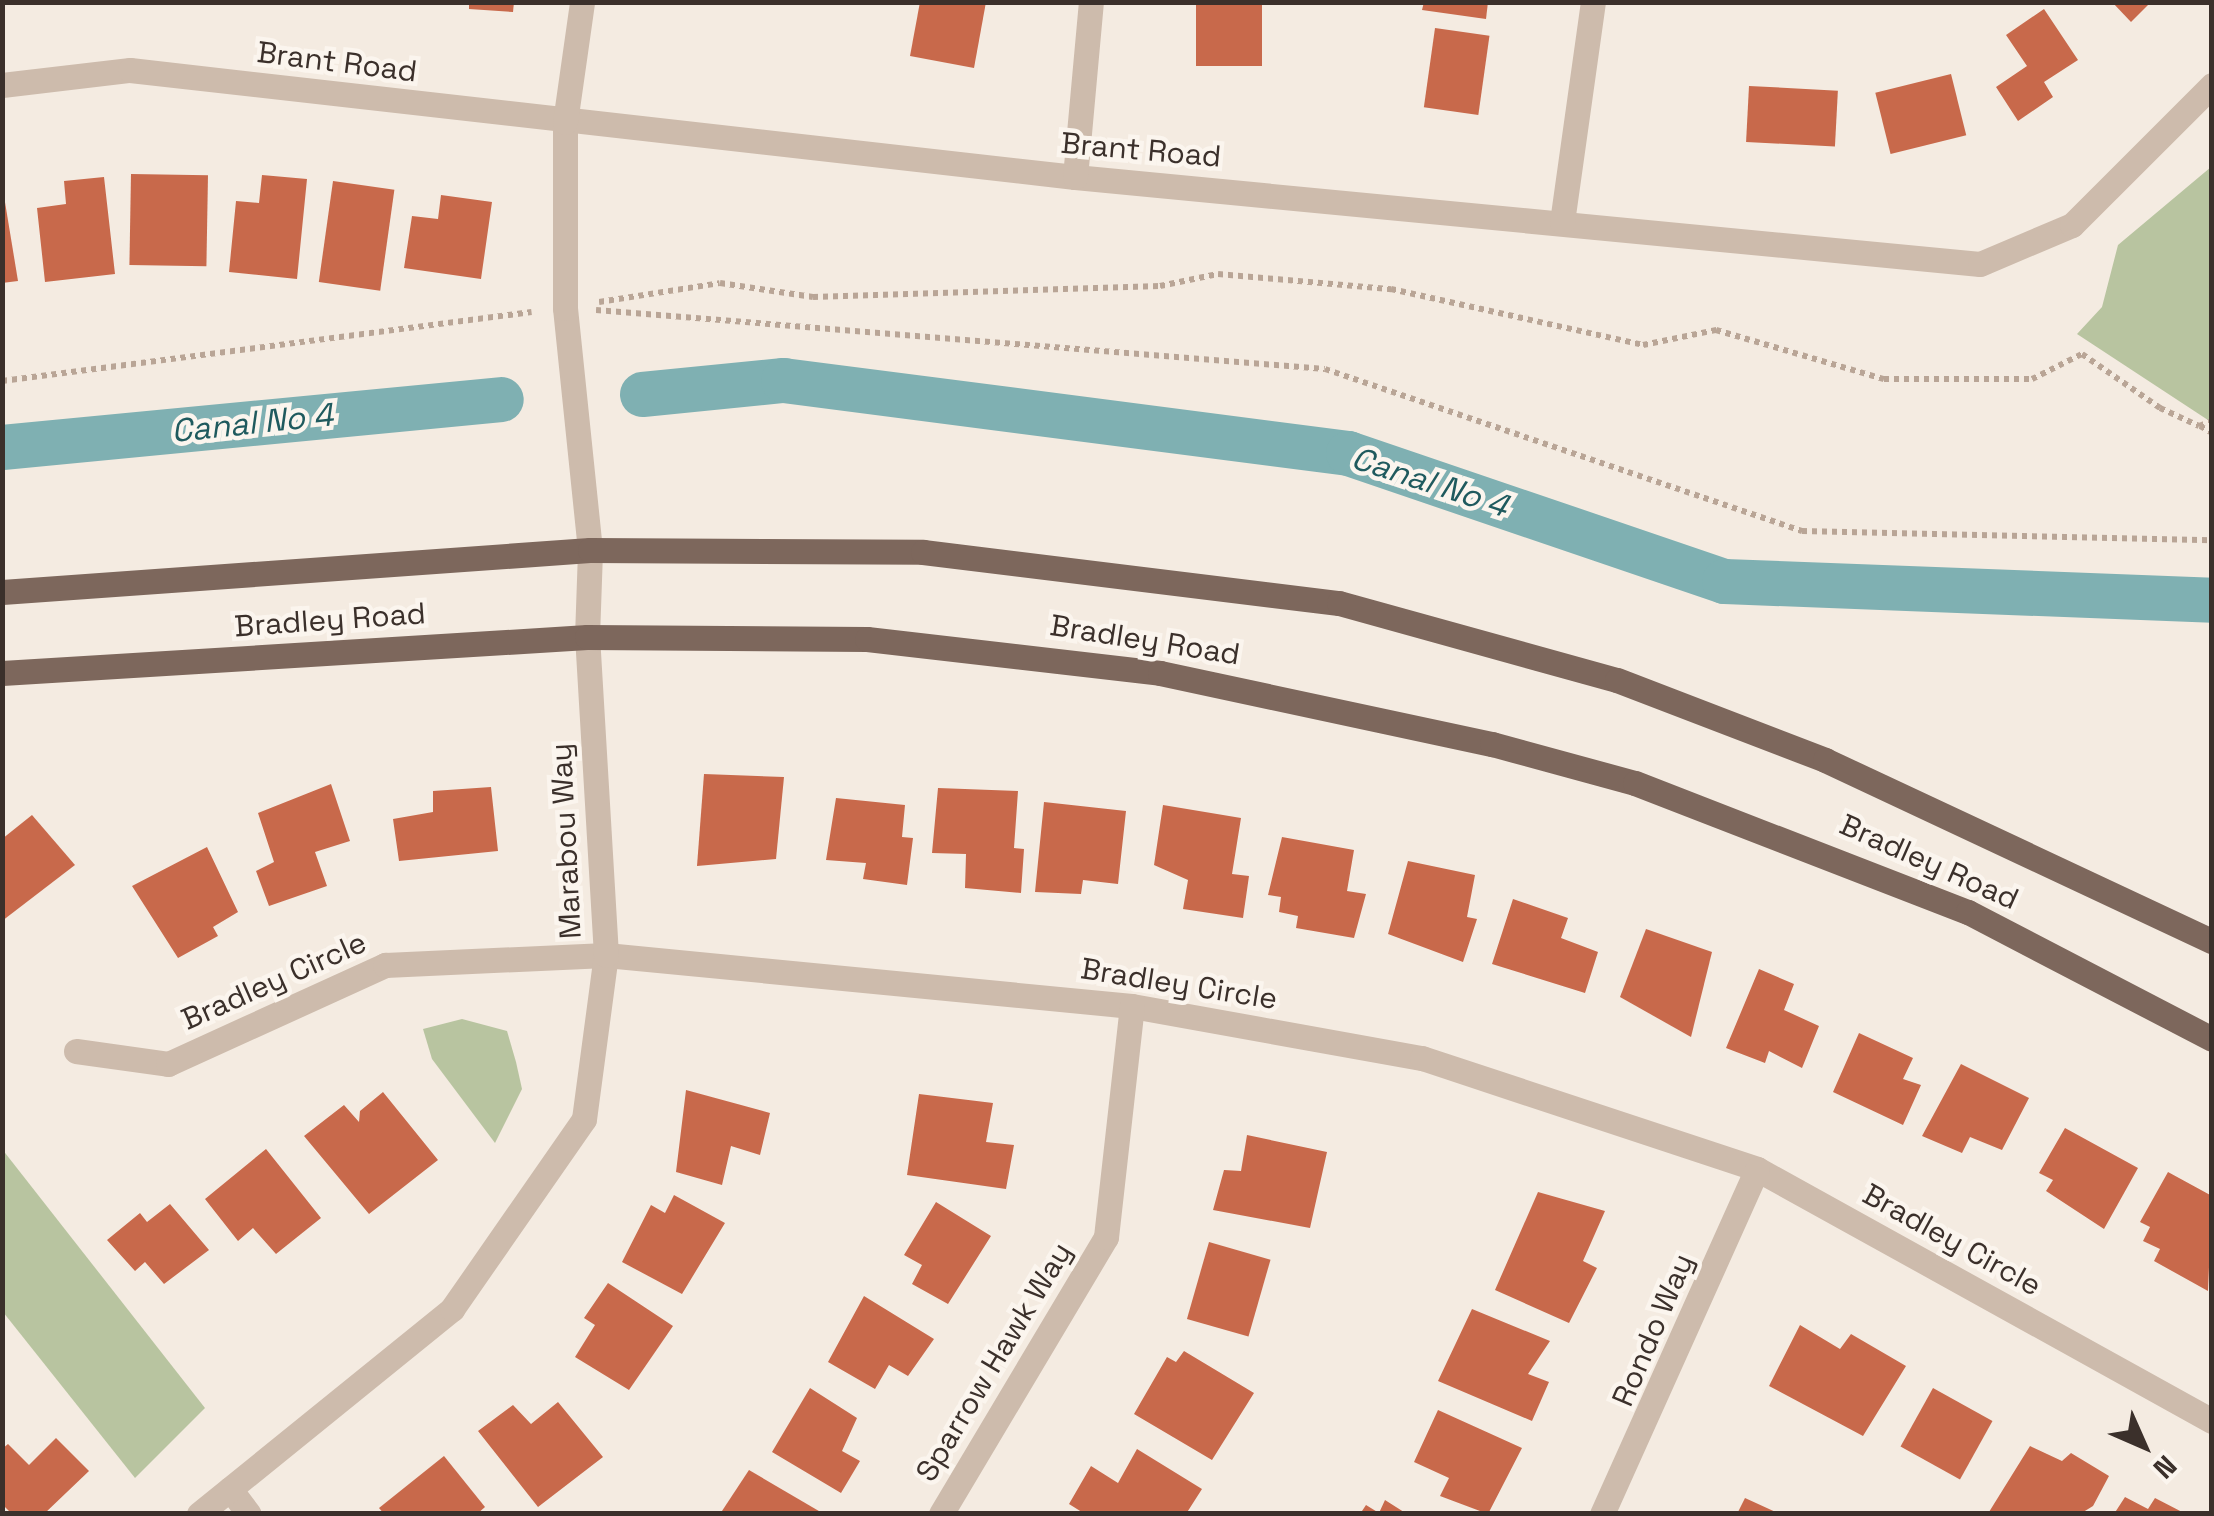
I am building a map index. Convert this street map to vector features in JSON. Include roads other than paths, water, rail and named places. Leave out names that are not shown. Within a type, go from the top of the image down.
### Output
[{"type":"main road","name":"Bradley Road","points":[[2,592],[590,550],[922,552],[1339,603],[1617,680],[1791,747],[2212,941]]},
{"type":"main road","name":"Bradley Road","points":[[2,672],[587,637],[867,640],[1056,656],[1492,744],[1800,840],[1968,912],[2212,1039]]},
{"type":"street","name":"Marabou Way","points":[[198,1514],[452,1309],[584,1119],[606,954],[587,637],[590,550],[565,308],[564,122],[582,2]]},
{"type":"street","points":[[1075,177],[1091,2]]},
{"type":"street","points":[[1562,222],[1593,2]]},
{"type":"street","name":"Brant Road","points":[[2,85],[130,70],[1075,177],[1980,264],[2072,224],[2212,85]]},
{"type":"street","name":"Bradley Circle","points":[[76,1051],[168,1064],[385,965],[606,954],[1132,1006],[1422,1058],[1757,1169],[2212,1421]]},
{"type":"street","name":"Sparrow Hawk Way","points":[[941,1514],[1106,1238],[1132,1006]]},
{"type":"street","name":"Rondo Way","points":[[1602,1514],[1757,1169]]},
{"type":"street","points":[[230,1488],[249,1514]]},
{"type":"waterway","name":"Canal No 4","points":[[642,394],[783,380],[1348,453],[1724,581],[2212,600]]},
{"type":"waterway","name":"Canal No 4","points":[[2,447],[501,399]]}]
